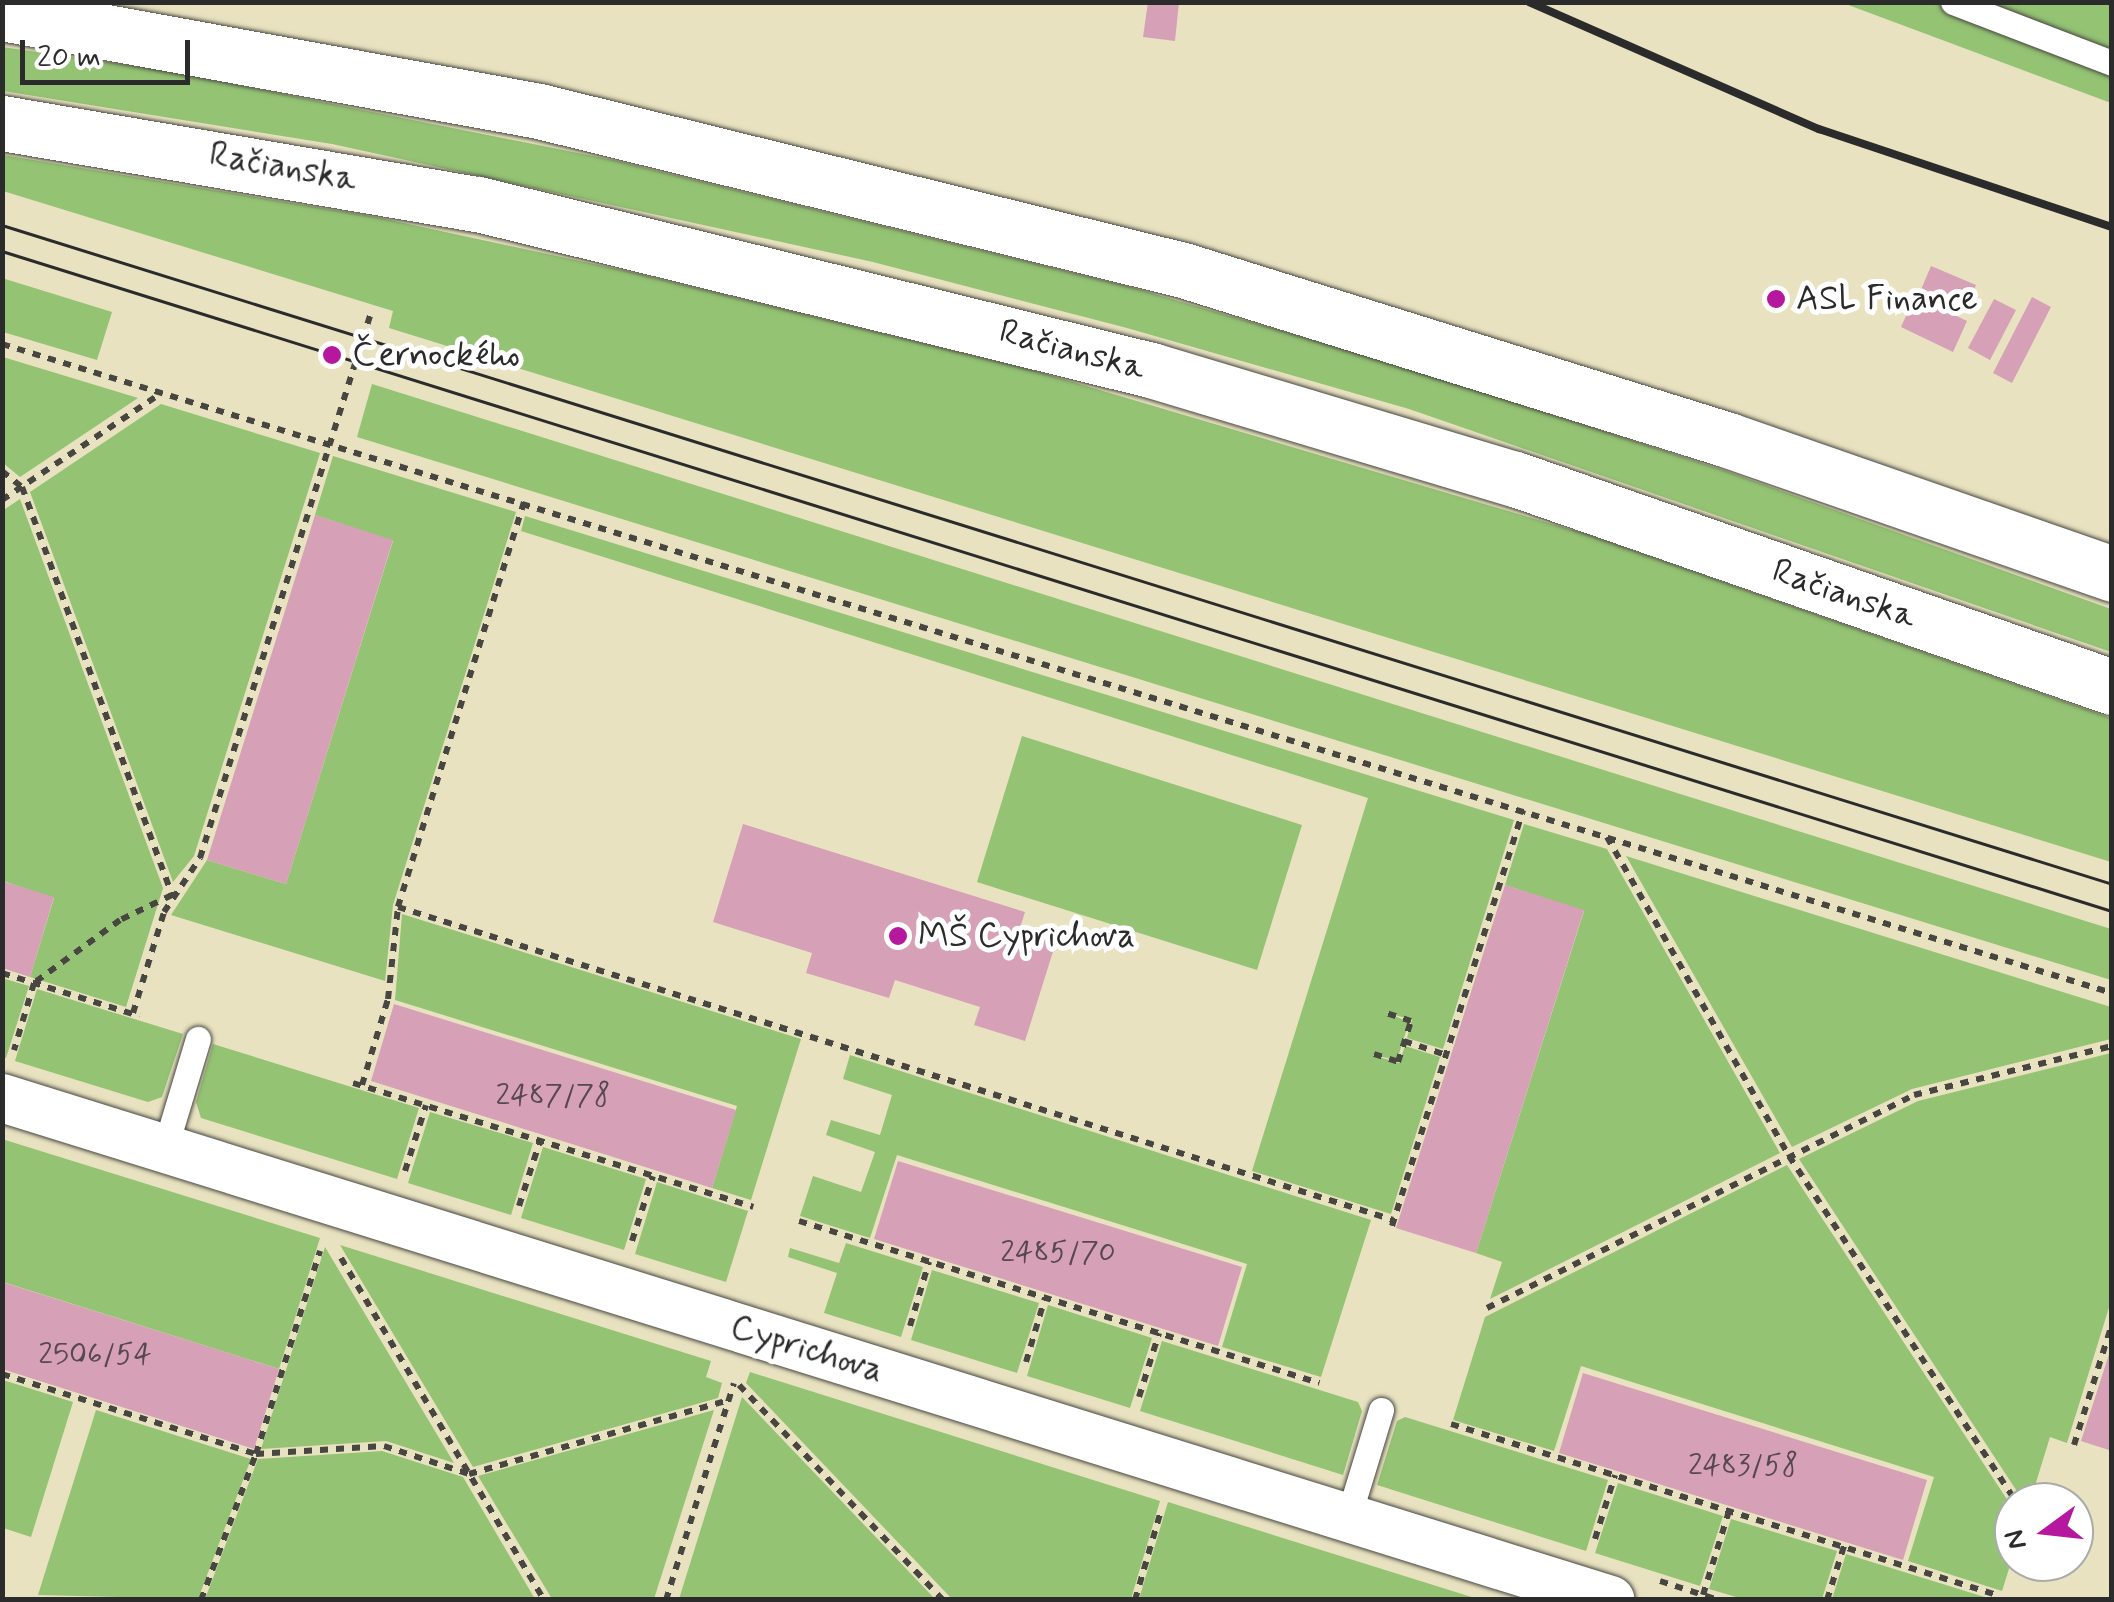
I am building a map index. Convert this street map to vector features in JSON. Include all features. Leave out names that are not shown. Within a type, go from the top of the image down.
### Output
[{"type":"main road","points":[[2,13],[410,83],[1048,234],[1339,314],[2112,574]]},
{"type":"main road","name":"Račianska","points":[[2,123],[478,204],[1132,365],[1515,479],[2112,688]]},
{"type":"street","name":"Cyprichova","points":[[6,1082],[165,1148],[1348,1518],[1600,1579]]},
{"type":"lane","points":[[1952,2],[2112,63]]},
{"type":"lane","points":[[165,1148],[198,1039]]},
{"type":"lane","points":[[1348,1518],[1381,1410]]},
{"type":"path","points":[[2,973],[136,1015],[172,895],[200,858],[370,316]]},
{"type":"path","points":[[2,344],[2112,993]]},
{"type":"path","points":[[2,500],[162,392]]},
{"type":"path","points":[[2,471],[22,487],[172,895]]},
{"type":"path","points":[[524,502],[398,907],[388,1000],[358,1084],[753,1207]]},
{"type":"path","points":[[398,907],[1393,1223],[1523,810]]},
{"type":"path","points":[[1606,836],[1789,1156],[2003,1482]]},
{"type":"path","points":[[6,1082],[34,983],[120,920],[172,895]]},
{"type":"path","points":[[1374,1054],[1398,1062],[1411,1021],[1387,1013]]},
{"type":"path","points":[[1404,1042],[1446,1054]]},
{"type":"path","points":[[1488,1308],[1914,1095],[2112,1046]]},
{"type":"path","points":[[400,1189],[426,1105]]},
{"type":"path","points":[[513,1224],[540,1140]]},
{"type":"path","points":[[626,1260],[653,1176]]},
{"type":"path","points":[[298,1190],[544,1600]]},
{"type":"path","points":[[799,1221],[1319,1383]]},
{"type":"path","points":[[202,1600],[256,1454],[326,1233]]},
{"type":"path","points":[[904,1346],[930,1262]]},
{"type":"path","points":[[1020,1382],[1045,1298]]},
{"type":"path","points":[[2074,1445],[2112,1324]]},
{"type":"path","points":[[1133,1417],[1158,1333]]},
{"type":"path","points":[[666,1600],[740,1362]]},
{"type":"path","points":[[2,1374],[256,1454],[384,1446],[469,1474],[729,1400]]},
{"type":"path","points":[[735,1381],[943,1600]]},
{"type":"path","points":[[1451,1424],[2000,1596]]},
{"type":"path","points":[[1600,1579],[1615,1475]]},
{"type":"path","points":[[1136,1600],[1166,1496]]},
{"type":"path","points":[[1703,1595],[1729,1511]]},
{"type":"path","points":[[1827,1600],[1844,1546]]},
{"type":"green space","points":[[1843,3],[2111,3],[2111,103]]},
{"type":"green space","points":[[2,47],[163,70],[613,160],[1134,288],[1419,371],[1726,471],[2111,609],[2111,652],[1409,409],[1127,328],[873,262],[332,144],[3,91]]},
{"type":"green space","points":[[3,155],[376,217],[631,272],[1032,370],[1589,535],[2111,718],[2111,862],[389,328],[393,311],[3,191]]},
{"type":"green space","points":[[2,278],[112,312],[97,360],[3,332]]},
{"type":"green space","points":[[2,357],[138,398],[20,477],[3,463]]},
{"type":"green space","points":[[372,384],[2111,929],[2111,980],[357,437]]},
{"type":"green space","points":[[161,404],[320,453],[194,856],[173,882],[30,492]]},
{"type":"green space","points":[[333,456],[516,512],[393,905],[385,981],[171,915],[207,860],[286,884],[393,541],[315,515]]},
{"type":"green space","points":[[20,499],[163,888],[126,1007],[30,977],[54,898],[3,881],[2,511]]},
{"type":"green space","points":[[525,516],[1514,820],[1443,1049],[1407,1038],[1412,1020],[1385,1012],[1409,1022],[1397,1060],[1373,1055],[1399,1063],[1405,1046],[1440,1057],[1391,1214],[1252,1171],[1368,798],[521,531]]},
{"type":"green space","points":[[1022,736],[1302,825],[1257,970],[977,882]]},
{"type":"green space","points":[[1524,824],[1607,849],[1780,1153],[1490,1299],[1502,1262],[1476,1253],[1584,911],[1505,885]]},
{"type":"green space","points":[[1626,856],[2111,1007],[2111,1039],[1912,1089],[1792,1147]]},
{"type":"green space","points":[[402,914],[801,1039],[751,1200],[712,1188],[737,1106],[395,1000]]},
{"type":"green space","points":[[2,978],[29,986],[6,1058],[2,1057]]},
{"type":"green space","points":[[37,989],[183,1034],[162,1097],[148,1102],[15,1061]]},
{"type":"green space","points":[[213,1044],[419,1108],[397,1179],[201,1118],[196,1102]]},
{"type":"green space","points":[[2111,1053],[2111,1301],[2067,1443],[2050,1437],[2036,1482],[2011,1482],[1799,1159],[1918,1101]]},
{"type":"green space","points":[[850,1055],[1371,1220],[1321,1377],[1222,1347],[1247,1264],[897,1155],[870,1238],[800,1216],[813,1176],[861,1192],[875,1152],[826,1135],[831,1120],[880,1135],[892,1095],[843,1079]]},
{"type":"green space","points":[[430,1112],[533,1143],[511,1215],[408,1183]]},
{"type":"green space","points":[[2,1139],[320,1238],[279,1369],[3,1282]]},
{"type":"green space","points":[[543,1147],[646,1179],[624,1250],[521,1218]]},
{"type":"green space","points":[[1787,1165],[1996,1482],[1994,1582],[2005,1582],[2002,1591],[1908,1561],[1934,1477],[1581,1366],[1554,1451],[1453,1420],[1485,1317]]},
{"type":"green space","points":[[657,1182],[748,1211],[726,1282],[635,1254]]},
{"type":"green space","points":[[846,1243],[923,1267],[901,1337],[824,1313],[837,1273],[788,1257],[790,1248],[839,1263]]},
{"type":"green space","points":[[340,1245],[711,1361],[706,1377],[722,1383],[718,1398],[473,1467]]},
{"type":"green space","points":[[325,1247],[454,1463],[386,1441],[261,1449]]},
{"type":"green space","points":[[932,1270],[1039,1303],[1017,1373],[911,1340]]},
{"type":"green space","points":[[1048,1305],[1152,1338],[1130,1408],[1027,1376]]},
{"type":"green space","points":[[1162,1341],[1358,1402],[1362,1411],[1343,1475],[1140,1411]]},
{"type":"green space","points":[[750,1372],[1160,1501],[1131,1599],[952,1599],[746,1383]]},
{"type":"green space","points":[[3,1380],[73,1402],[31,1537],[3,1528]]},
{"type":"green space","points":[[742,1397],[935,1599],[679,1599]]},
{"type":"green space","points":[[96,1410],[251,1459],[198,1599],[38,1595]]},
{"type":"green space","points":[[714,1410],[654,1599],[552,1599],[478,1476]]},
{"type":"green space","points":[[1405,1417],[1608,1480],[1586,1551],[1377,1485],[1397,1421]]},
{"type":"green space","points":[[382,1451],[463,1477],[535,1599],[205,1599],[258,1459]]},
{"type":"green space","points":[[1618,1483],[1723,1516],[1700,1586],[1595,1553]]},
{"type":"green space","points":[[1168,1502],[1478,1599],[1139,1599]]},
{"type":"green space","points":[[1731,1519],[1837,1551],[1822,1599],[1743,1599],[1709,1589]]},
{"type":"green space","points":[[1846,1554],[1991,1599],[1832,1599]]},
{"type":"building","points":[[1148,2],[1179,2],[1175,41],[1143,37]]},
{"type":"building","points":[[1931,266],[1976,285],[1965,310],[1920,292]]},
{"type":"building","points":[[1915,296],[1967,321],[1953,352],[1901,327]]},
{"type":"building","points":[[2032,297],[2051,307],[2012,383],[1993,373]]},
{"type":"building","points":[[1994,299],[2016,310],[1990,360],[1968,348]]},
{"type":"building","points":[[315,515],[393,540],[286,884],[207,860]]},
{"type":"building","name":"MŠ Cyprichova","points":[[743,824],[1025,912],[1019,931],[1056,942],[1025,1041],[974,1025],[980,1007],[895,980],[889,998],[806,973],[812,953],[713,922]]},
{"type":"building","points":[[2,881],[54,897],[30,977],[2,968]]},
{"type":"building","points":[[1505,885],[1584,910],[1476,1253],[1396,1228]]},
{"type":"building","points":[[394,1004],[736,1110],[712,1188],[371,1081]]},
{"type":"building","points":[[898,1161],[1242,1267],[1218,1346],[874,1239]]},
{"type":"building","points":[[2,1282],[279,1369],[254,1449],[2,1369]]},
{"type":"building","points":[[2112,1345],[2112,1451],[2081,1441]]},
{"type":"building","points":[[1583,1373],[1927,1480],[1903,1560],[1559,1453]]},
{"type":"tram line","points":[[2,225],[2112,884]]},
{"type":"tram line","points":[[2,251],[2112,911]]},
{"type":"railway","points":[[1529,2],[1819,129],[2112,227]]},
{"type":"place","name":"ASL Finance","points":[[1776,299]]},
{"type":"place","name":"Černockého","points":[[332,355]]},
{"type":"place","name":"MŠ Cyprichova","points":[[898,936]]}]
